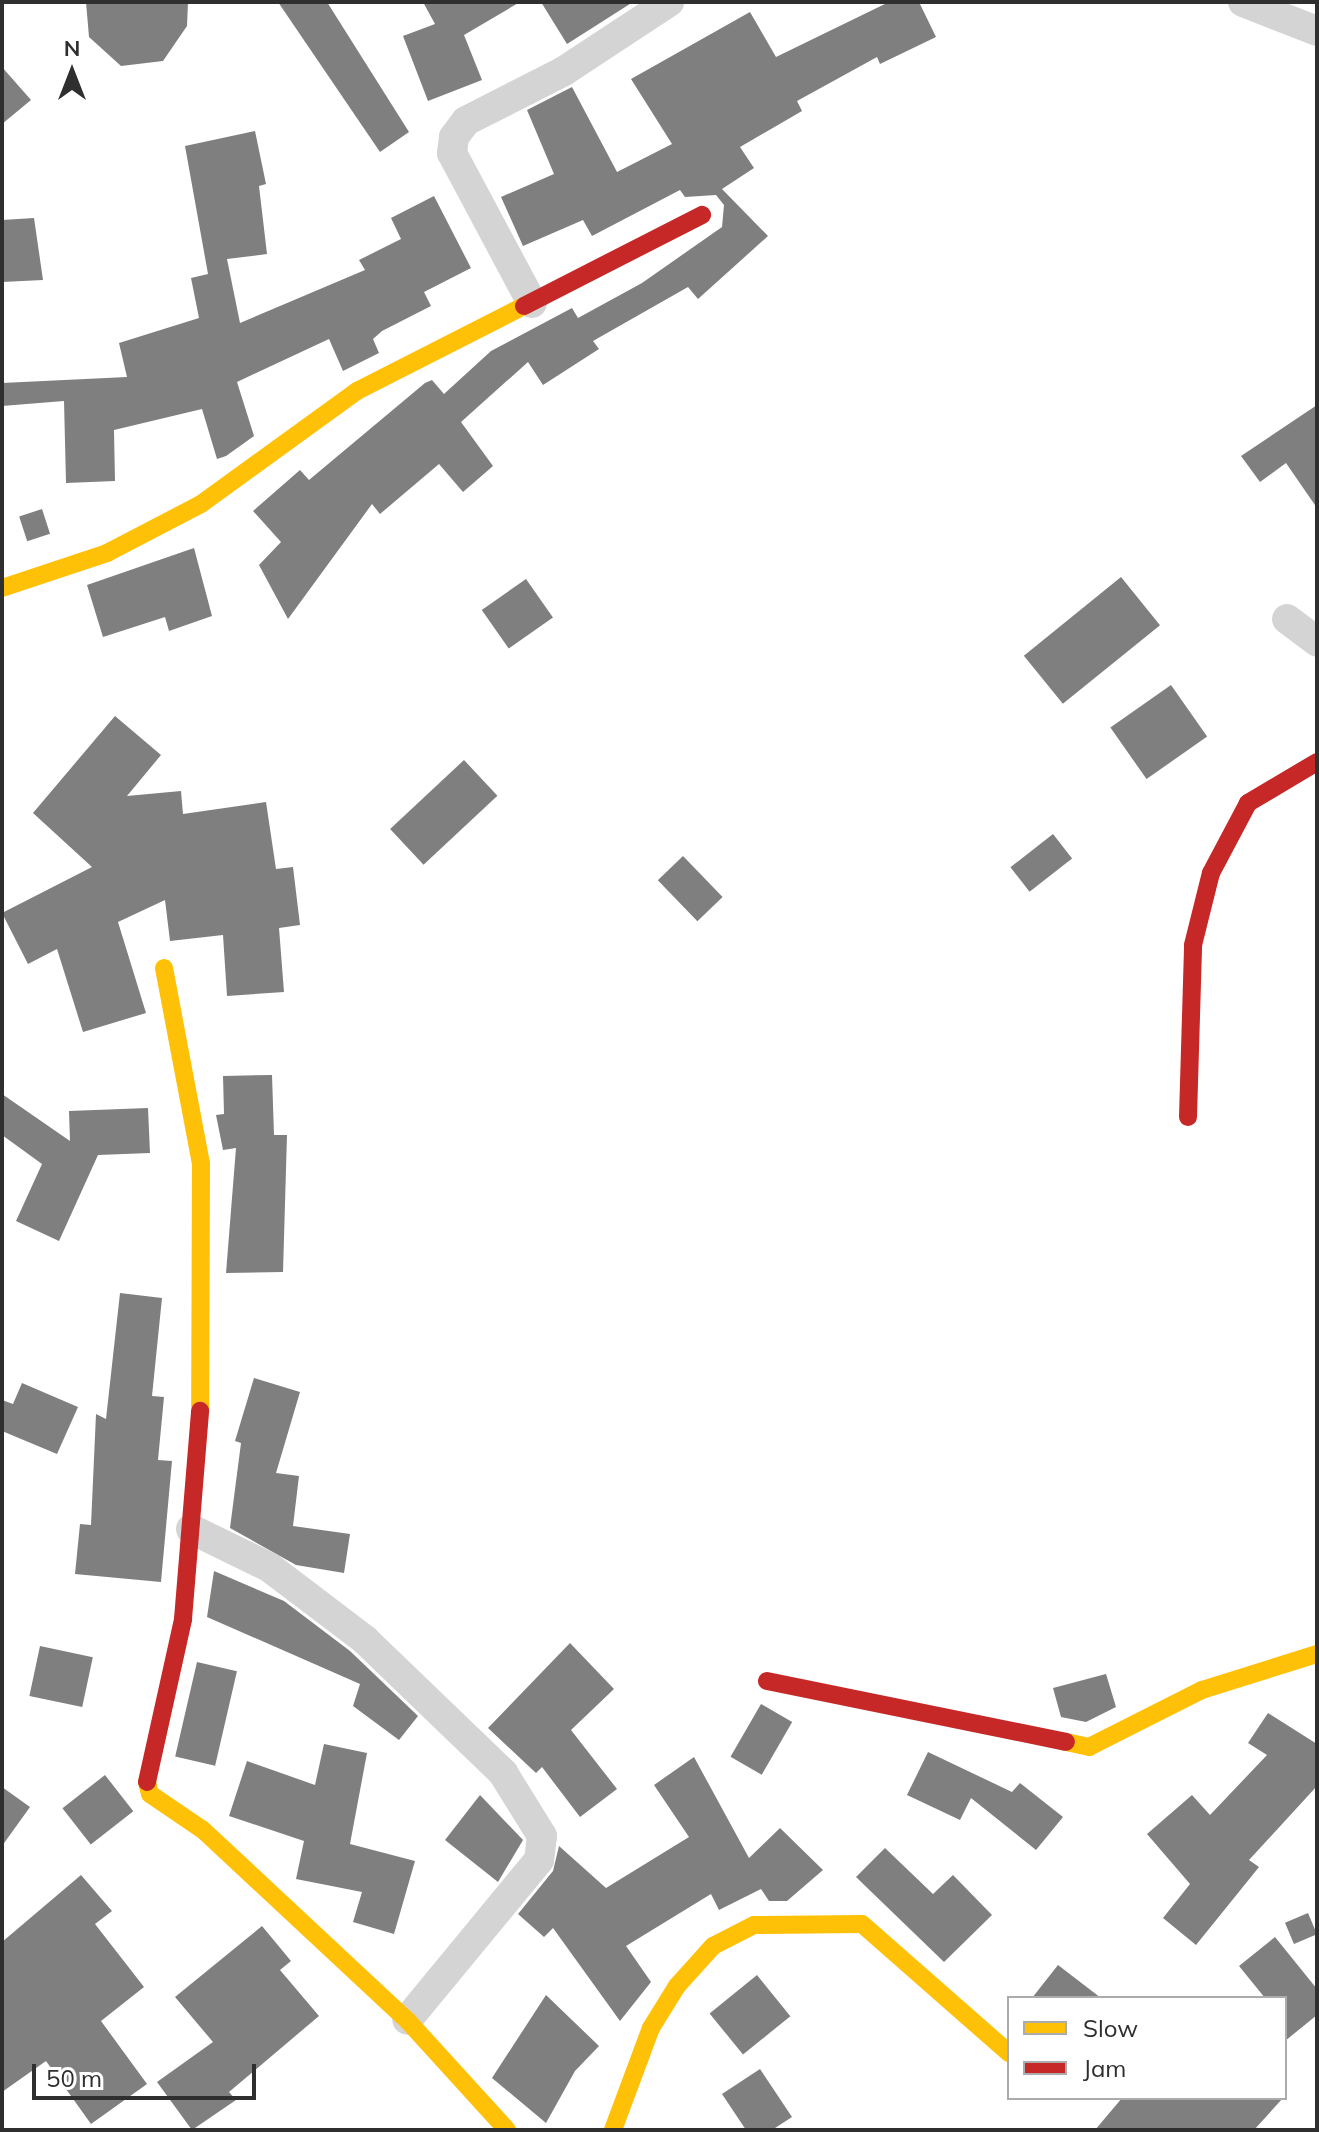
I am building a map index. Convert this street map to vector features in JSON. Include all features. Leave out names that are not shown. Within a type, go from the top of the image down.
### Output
[{"type":"street","points":[[532,303],[452,153],[454,137],[466,121],[577,63],[669,2]]},
{"type":"street","points":[[1243,2],[1317,31]]},
{"type":"street","points":[[2,588],[107,553],[201,504],[357,391],[702,215]]},
{"type":"street","points":[[1287,619],[1317,642]]},
{"type":"street","points":[[1188,1117],[1193,945],[1211,873],[1248,803],[1317,762]]},
{"type":"street","points":[[164,968],[201,1164],[203,1376],[183,1619],[145,1773],[150,1794],[203,1830],[407,2020],[507,2130]]},
{"type":"street","points":[[191,1529],[269,1567],[365,1640],[503,1773],[542,1836],[539,1860],[407,2020]]},
{"type":"street","points":[[767,1681],[1089,1747],[1202,1690],[1317,1654]]},
{"type":"street","points":[[613,2130],[651,2028],[677,1986],[713,1946],[754,1925],[862,1924],[1007,2051]]},
{"type":"building","points":[[86,2],[188,2],[187,26],[163,61],[121,66],[89,37]]},
{"type":"building","points":[[278,2],[327,2],[409,132],[380,152]]},
{"type":"building","points":[[423,2],[520,2],[464,35],[482,80],[428,101],[403,36],[435,24]]},
{"type":"building","points":[[541,2],[633,2],[567,44]]},
{"type":"building","points":[[889,2],[919,2],[936,37],[880,64],[877,57],[797,101],[802,111],[740,147],[754,168],[722,189],[768,236],[698,299],[688,287],[593,341],[599,349],[543,385],[528,362],[461,422],[493,466],[463,492],[439,464],[380,514],[372,504],[288,619],[259,565],[281,542],[253,511],[300,470],[309,480],[425,383],[432,380],[444,394],[491,351],[572,308],[578,318],[642,283],[722,227],[724,205],[716,195],[685,197],[680,190],[592,236],[583,220],[523,246],[501,197],[554,174],[527,110],[572,87],[617,172],[672,144],[631,79],[750,12],[776,57]]},
{"type":"building","points":[[2,67],[31,100],[2,124]]},
{"type":"building","points":[[255,131],[266,184],[259,186],[267,254],[227,259],[240,323],[365,270],[359,260],[401,239],[391,218],[434,196],[471,268],[424,292],[431,306],[382,331],[373,339],[379,353],[343,371],[329,339],[237,382],[254,436],[226,456],[217,459],[202,409],[114,430],[115,481],[66,483],[64,401],[2,406],[2,383],[127,377],[119,343],[199,318],[191,278],[208,274],[185,146]]},
{"type":"building","points":[[34,218],[43,280],[2,282],[2,220]]},
{"type":"building","points":[[1317,405],[1317,508],[1286,463],[1260,482],[1241,456]]},
{"type":"building","points":[[42,509],[50,534],[27,541],[19,516]]},
{"type":"building","points":[[194,548],[212,616],[169,631],[165,617],[103,637],[87,585]]},
{"type":"building","points":[[1121,577],[1160,625],[1063,704],[1024,656]]},
{"type":"building","points":[[526,579],[553,618],[509,648],[482,610]]},
{"type":"building","points":[[1171,685],[1207,737],[1147,779],[1110,727]]},
{"type":"building","points":[[115,716],[161,755],[127,796],[181,791],[183,814],[266,802],[276,869],[293,867],[300,925],[279,928],[284,992],[227,996],[223,935],[170,941],[165,900],[118,922],[146,1013],[83,1032],[57,949],[28,964],[2,913],[92,867],[33,813]]},
{"type":"building","points":[[464,760],[497,796],[424,865],[390,829]]},
{"type":"building","points":[[1053,834],[1072,858],[1030,892],[1010,867]]},
{"type":"building","points":[[683,856],[723,897],[697,921],[658,880]]},
{"type":"building","points":[[272,1075],[274,1135],[287,1135],[283,1272],[226,1273],[236,1148],[223,1150],[216,1115],[224,1114],[223,1076]]},
{"type":"building","points":[[2,1094],[70,1141],[69,1111],[148,1108],[150,1153],[98,1155],[59,1241],[16,1221],[42,1164],[2,1135]]},
{"type":"building","points":[[120,1293],[162,1298],[152,1396],[164,1397],[158,1460],[172,1461],[161,1582],[75,1574],[80,1524],[91,1525],[96,1414],[106,1419]]},
{"type":"building","points":[[254,1378],[300,1392],[276,1473],[299,1476],[293,1526],[350,1534],[344,1573],[296,1565],[230,1528],[241,1443],[235,1441]]},
{"type":"building","points":[[22,1383],[78,1407],[57,1454],[2,1431],[2,1400],[13,1404]]},
{"type":"building","points":[[214,1571],[284,1601],[350,1651],[418,1716],[399,1740],[353,1706],[360,1684],[207,1617]]},
{"type":"building","points":[[570,1643],[614,1689],[571,1730],[617,1789],[580,1817],[542,1767],[536,1773],[488,1728]]},
{"type":"building","points":[[40,1646],[93,1657],[82,1707],[29,1696]]},
{"type":"building","points":[[197,1662],[237,1671],[215,1766],[175,1757]]},
{"type":"building","points":[[1106,1674],[1116,1707],[1086,1722],[1061,1717],[1053,1688]]},
{"type":"building","points":[[761,1704],[792,1722],[762,1775],[730,1757]]},
{"type":"building","points":[[1268,1713],[1317,1744],[1317,1786],[1249,1860],[1259,1867],[1196,1945],[1163,1918],[1190,1884],[1147,1834],[1192,1795],[1210,1815],[1267,1755],[1248,1743]]},
{"type":"building","points":[[324,1744],[367,1753],[350,1844],[415,1861],[394,1934],[353,1922],[362,1892],[296,1879],[304,1841],[229,1816],[247,1761],[315,1785]]},
{"type":"building","points":[[928,1752],[1012,1792],[1020,1783],[1063,1817],[1036,1850],[971,1798],[960,1820],[907,1795]]},
{"type":"building","points":[[694,1757],[749,1858],[780,1828],[823,1870],[787,1901],[769,1901],[761,1889],[719,1910],[711,1894],[626,1946],[651,1982],[620,2021],[553,1928],[544,1937],[518,1914],[553,1871],[559,1846],[606,1888],[689,1837],[654,1785]]},
{"type":"building","points":[[105,1775],[133,1811],[91,1844],[62,1808]]},
{"type":"building","points":[[2,1787],[30,1807],[2,1846]]},
{"type":"building","points":[[480,1795],[523,1840],[498,1882],[445,1840]]},
{"type":"building","points":[[885,1848],[933,1894],[953,1875],[992,1915],[944,1962],[856,1877]]},
{"type":"building","points":[[81,1875],[112,1911],[95,1924],[144,1987],[101,2021],[147,2084],[91,2124],[46,2061],[2,2092],[2,1942]]},
{"type":"building","points":[[1308,1913],[1317,1934],[1294,1944],[1285,1923]]},
{"type":"building","points":[[262,1926],[291,1961],[280,1970],[319,2016],[229,2092],[236,2100],[192,2130],[157,2082],[213,2042],[175,1997]]},
{"type":"building","points":[[1275,1937],[1317,1989],[1317,2015],[1287,2039],[1287,1996],[1263,1996],[1239,1966]]},
{"type":"building","points":[[1058,1965],[1098,1996],[1034,1996]]},
{"type":"building","points":[[757,1975],[790,2016],[743,2055],[710,2013]]},
{"type":"building","points":[[546,1995],[599,2046],[575,2071],[546,2123],[492,2078]]},
{"type":"building","points":[[760,2069],[792,2117],[772,2130],[746,2130],[722,2094]]},
{"type":"building","points":[[1120,2100],[1281,2100],[1254,2130],[1095,2130]]},
{"type":"traffic: slow","points":[[2,588],[107,553],[201,504],[357,391],[524,306]]},
{"type":"traffic: slow","points":[[164,968],[201,1164],[200,1411]]},
{"type":"traffic: slow","points":[[1066,1742],[1089,1747],[1202,1690],[1317,1654]]},
{"type":"traffic: slow","points":[[147,1782],[150,1794],[203,1830],[407,2020],[507,2130]]},
{"type":"traffic: slow","points":[[613,2130],[651,2028],[677,1986],[713,1946],[754,1925],[862,1924],[1007,2051]]},
{"type":"traffic: jam","points":[[524,306],[702,215]]},
{"type":"traffic: jam","points":[[1188,1117],[1193,945],[1211,873],[1248,803],[1317,762]]},
{"type":"traffic: jam","points":[[147,1782],[183,1619],[200,1411]]},
{"type":"traffic: jam","points":[[767,1681],[1066,1742]]}]
